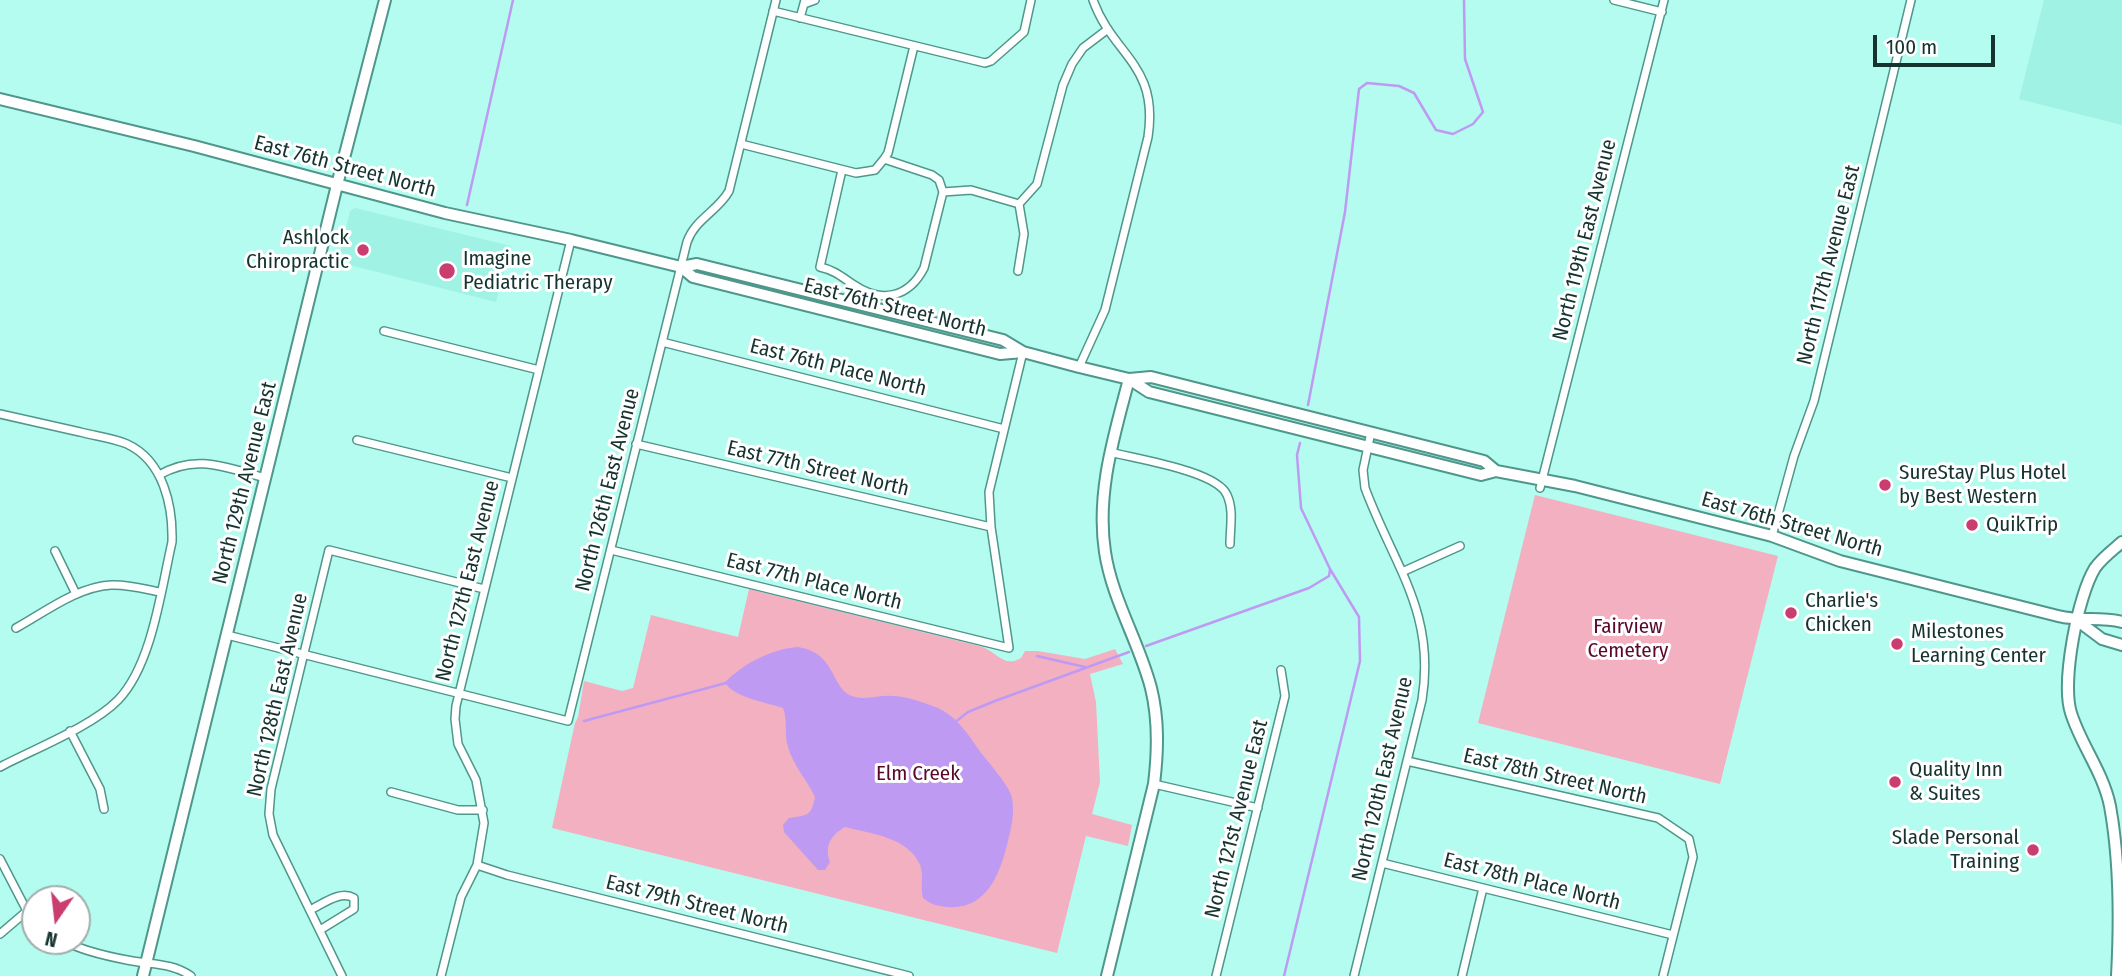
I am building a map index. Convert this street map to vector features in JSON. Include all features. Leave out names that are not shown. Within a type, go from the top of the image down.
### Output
[{"type":"main road","name":"North 129th Avenue East","points":[[143,976],[385,0]]},
{"type":"main road","name":"East 76th Street North","points":[[0,99],[194,146],[445,213],[681,267],[697,264],[1003,340],[1023,352],[1079,367],[1129,379],[1151,377],[1371,432],[1484,461],[1496,471],[1541,484],[1772,536],[1840,561],[2078,621],[2108,618],[2122,622]]},
{"type":"main road","name":"East 76th Street North","points":[[1129,379],[1149,392],[1367,447],[1481,475],[1496,471]]},
{"type":"main road","points":[[1107,976],[1154,784],[1158,738],[1151,688],[1111,578],[1104,544],[1101,508],[1110,452],[1129,379]]},
{"type":"main road","points":[[2117,976],[2118,907],[2110,808],[2103,781],[2075,723],[2068,701],[2067,678],[2078,621],[2091,576],[2097,565],[2122,542]]},
{"type":"main road","name":"East 76th Street North","points":[[2078,621],[2102,639],[2122,645]]},
{"type":"street","points":[[681,267],[687,242],[695,226],[715,209],[729,191],[776,0]]},
{"type":"street","points":[[800,18],[804,2],[815,0]]},
{"type":"street","points":[[773,11],[981,63],[991,61],[1024,32],[1031,0]]},
{"type":"street","points":[[1079,367],[1105,310],[1150,126],[1150,104],[1144,81],[1108,29],[1093,0]]},
{"type":"street","points":[[1614,0],[1661,12]]},
{"type":"street","name":"North 119th East Avenue","points":[[1541,484],[1664,0]]},
{"type":"street","name":"North 117th Avenue East","points":[[1772,536],[1794,456],[1814,401],[1911,0]]},
{"type":"street","points":[[1019,204],[1037,184],[1063,85],[1072,64],[1083,48],[1108,29]]},
{"type":"street","points":[[741,144],[842,170],[865,173],[875,170],[888,153],[914,46]]},
{"type":"street","points":[[842,170],[820,267],[837,272],[855,286],[881,295],[895,295],[911,287],[924,268],[943,192],[939,180],[932,174],[884,159]]},
{"type":"street","points":[[943,192],[971,190],[1019,204]]},
{"type":"street","points":[[1018,271],[1024,234],[1019,204]]},
{"type":"street","name":"North 127th East Avenue","points":[[441,976],[461,897],[477,865],[484,835],[483,810],[476,780],[458,744],[454,719],[458,694],[571,240]]},
{"type":"street","name":"North 126th East Avenue","points":[[458,694],[568,721],[681,267]]},
{"type":"street","points":[[384,331],[539,370]]},
{"type":"street","name":"East 76th Place North","points":[[662,342],[1004,429]]},
{"type":"street","points":[[991,527],[989,492],[1023,352]]},
{"type":"street","points":[[0,414],[128,444],[152,465],[159,475],[172,512],[172,542],[146,652],[129,686],[104,712],[0,766]]},
{"type":"street","name":"North 120th East Avenue","points":[[1354,976],[1422,700],[1426,667],[1421,621],[1365,488],[1363,470],[1371,432]]},
{"type":"street","points":[[357,440],[512,478]]},
{"type":"street","name":"East 77th Street North","points":[[636,444],[991,527]]},
{"type":"street","points":[[1110,452],[1202,475],[1222,486],[1231,508],[1230,544]]},
{"type":"street","points":[[159,475],[181,464],[193,462],[265,478]]},
{"type":"street","name":"East 77th Place North","points":[[611,550],[1009,648],[991,527]]},
{"type":"street","points":[[1402,572],[1460,546]]},
{"type":"street","name":"North 128th East Avenue","points":[[342,976],[280,848],[271,825],[269,803],[330,550],[484,589]]},
{"type":"street","points":[[55,551],[76,594]]},
{"type":"street","points":[[16,628],[76,594],[110,585],[160,592]]},
{"type":"street","points":[[227,635],[458,694]]},
{"type":"street","name":"North 121st Avenue East","points":[[1216,976],[1285,696],[1281,670]]},
{"type":"street","points":[[70,730],[100,789],[104,808]]},
{"type":"street","name":"East 78th Street North","points":[[1407,761],[1658,818],[1689,839],[1693,857],[1673,935]]},
{"type":"street","points":[[1154,784],[1258,807]]},
{"type":"street","points":[[391,792],[458,810],[483,810]]},
{"type":"street","points":[[0,859],[21,899]]},
{"type":"street","name":"East 78th Place North","points":[[1382,863],[1673,935]]},
{"type":"street","name":"East 79th Street North","points":[[477,865],[889,974],[909,976]]},
{"type":"street","points":[[1462,976],[1483,888]]},
{"type":"street","points":[[310,910],[340,895],[348,894],[354,898],[354,909],[320,930]]},
{"type":"street","points":[[0,934],[21,916]]},
{"type":"street","points":[[1663,976],[1673,935]]},
{"type":"street","points":[[91,951],[176,968],[191,976]]},
{"type":"shaded area","points":[[2044,0],[2122,0],[2122,125],[2019,99]]},
{"type":"shaded area","points":[[355,208],[511,246],[496,302],[338,262],[350,211]]},
{"type":"shaded area","points":[[798,647],[820,656],[841,688],[855,697],[904,697],[944,711],[961,726],[1003,780],[1012,798],[1011,827],[1000,868],[989,889],[981,897],[960,906],[943,907],[928,902],[923,898],[920,865],[907,848],[888,838],[845,827],[828,846],[830,862],[825,870],[818,870],[784,832],[783,825],[789,818],[810,812],[815,797],[790,754],[783,708],[735,692],[725,682],[759,658]]},
{"type":"green space","name":"Fairview Cemetery","points":[[1535,495],[1778,556],[1720,784],[1478,723]]},
{"type":"green space","name":"Elm Creek","points":[[749,589],[983,647],[1001,659],[1010,661],[1021,658],[1025,651],[1085,659],[1115,649],[1123,664],[1090,674],[1096,702],[1100,782],[1092,814],[1132,825],[1128,846],[1086,836],[1057,953],[552,828],[584,681],[622,691],[633,688],[651,615],[738,637]]},
{"type":"waterway","points":[[467,205],[513,0]]},
{"type":"waterway","points":[[1308,405],[1345,212],[1359,89],[1367,83],[1399,86],[1414,93],[1436,130],[1453,134],[1473,124],[1483,112],[1465,59],[1464,0]]},
{"type":"waterway","points":[[1284,976],[1360,661],[1359,617],[1330,569],[1301,508],[1297,455],[1300,443]]},
{"type":"waterway","points":[[1146,646],[1309,588],[1329,576],[1330,570]]},
{"type":"waterway","points":[[954,723],[968,712],[995,701],[1129,652]]},
{"type":"waterway","points":[[1037,656],[1085,667]]},
{"type":"waterway","points":[[584,721],[726,683]]},
{"type":"place","name":"Ashlock Chiropractic","points":[[363,250]]},
{"type":"place","name":"Imagine Pediatric Therapy","points":[[447,271]]},
{"type":"place","name":"SureStay Plus Hotel by Best Western","points":[[1885,485]]},
{"type":"place","name":"QuikTrip","points":[[1972,525]]},
{"type":"place","name":"Charlie's Chicken","points":[[1791,613]]},
{"type":"place","name":"Milestones Learning Center","points":[[1897,644]]},
{"type":"place","name":"Quality Inn & Suites","points":[[1895,782]]},
{"type":"place","name":"Slade Personal Training","points":[[2033,850]]}]
